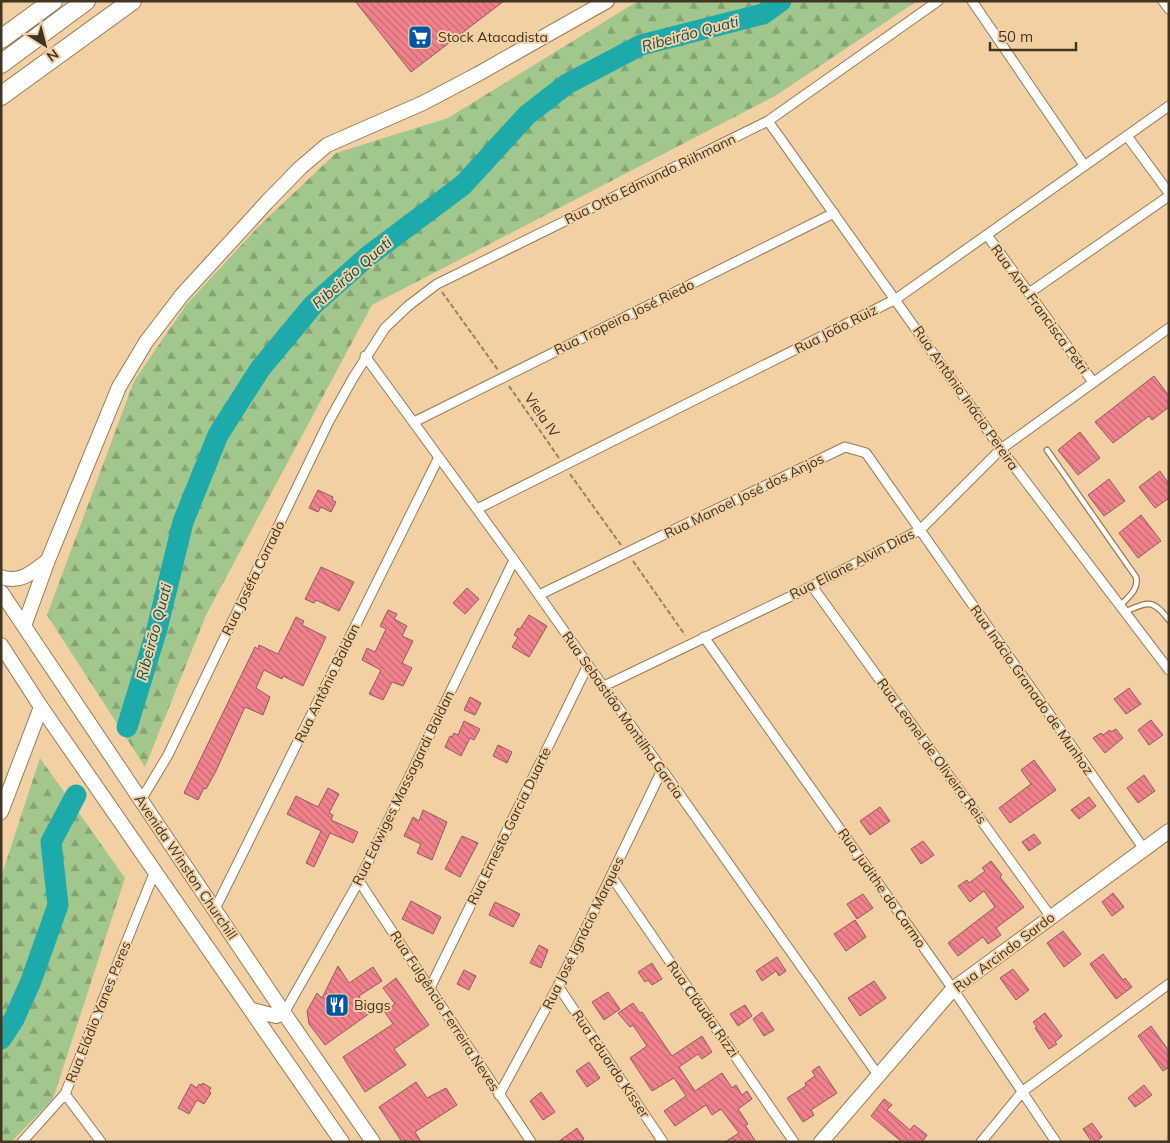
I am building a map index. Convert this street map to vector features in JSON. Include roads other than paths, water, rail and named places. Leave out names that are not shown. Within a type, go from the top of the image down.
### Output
[{"type":"highway","points":[[4,36],[53,1]]},
{"type":"highway","points":[[1,64],[86,1]]},
{"type":"highway","points":[[1,96],[132,1]]},
{"type":"street","points":[[24,626],[48,560],[119,387],[146,342],[182,295],[300,168],[327,145],[423,102],[478,74],[606,1]]},
{"type":"street","name":"Rua Otto Edmundo Riihmann","points":[[365,356],[385,328],[408,306],[437,284],[768,121],[938,1]]},
{"type":"street","points":[[972,1],[1084,165]]},
{"type":"street","points":[[1163,1],[1169,9]]},
{"type":"street","name":"Rua João Ruiz","points":[[476,509],[896,299],[1169,106]]},
{"type":"street","name":"Rua Antônio Inácio Pereira","points":[[768,121],[1001,449],[1169,670]]},
{"type":"street","points":[[1029,293],[1169,195],[1127,136]]},
{"type":"street","name":"Rua Tropeiro José Riedo","points":[[414,422],[834,213]]},
{"type":"street","name":"Rua Ana Francisca Petri","points":[[987,235],[1093,382]]},
{"type":"street","name":"Rua Eliane Alvin Dias","points":[[604,686],[812,586],[920,530],[1001,449],[1168,330]]},
{"type":"street","name":"Rua Sebastião Montilha Garcia","points":[[365,356],[604,686],[878,1075]]},
{"type":"street","name":"Rua Joséfa Corrado","points":[[141,800],[168,755],[329,421],[365,356]]},
{"type":"street","name":"Rua Manoel José dos Anjos","points":[[538,595],[844,447],[866,453],[920,530]]},
{"type":"street","name":"Rua Antônio Baldan","points":[[215,910],[439,457]]},
{"type":"street","name":"Rua Inácio Granado de Munhoz","points":[[920,530],[1144,849]]},
{"type":"street","points":[[1,576],[11,580],[30,574],[48,560]]},
{"type":"street","name":"Rua Edwiges Massagardi Baldan","points":[[284,1013],[359,881],[514,560]]},
{"type":"street","name":"Rua Leonel de Oliveira Reis","points":[[812,586],[1051,917]]},
{"type":"street","name":"Avenida Winston Churchill","points":[[1,592],[373,1142]]},
{"type":"street","name":"Rua Judithe do Carmo","points":[[704,637],[952,989],[1056,1142]]},
{"type":"street","name":"Avenida Winston Churchill","points":[[1,646],[41,707],[342,1142]]},
{"type":"street","name":"Rua Ernesto Garcia Duarte","points":[[430,988],[588,665]]},
{"type":"street","points":[[1,812],[41,707]]},
{"type":"street","name":"Rua José Ignácio Marques","points":[[499,1095],[558,986],[662,770]]},
{"type":"street","name":"Rua Arcindo Sardo","points":[[821,1142],[952,989],[1169,831]]},
{"type":"street","name":"Rua Eládio Yanes Peres","points":[[22,1142],[65,1094],[155,871]]},
{"type":"street","name":"Rua Cláudia Rizzi","points":[[612,876],[794,1142]]},
{"type":"street","name":"Rua Fulgêncio Ferreira Neves","points":[[359,881],[531,1142]]},
{"type":"street","points":[[981,1142],[1023,1091],[1169,984]]},
{"type":"street","name":"Rua Eduardo Kisser","points":[[558,986],[663,1142]]},
{"type":"street","points":[[252,1010],[271,1016],[284,1013]]},
{"type":"street","points":[[65,1094],[101,1142]]},
{"type":"lane","points":[[1047,450],[1136,577],[1137,583],[1134,591],[1122,609]]},
{"type":"lane","points":[[1122,609],[1143,604],[1154,604],[1159,607],[1169,620]]},
{"type":"waterway","name":"Ribeirão Quati","points":[[127,727],[157,629],[183,522],[218,435],[260,369],[313,305],[367,257],[463,185],[527,115],[567,84],[641,45],[763,14],[781,1]]},
{"type":"waterway","name":"Ribeirão Quati","points":[[1,1039],[14,1019],[31,981],[58,905],[51,842],[76,795]]},
{"type":"place","name":"Stock Atacadista","points":[[420,37]]},
{"type":"place","name":"Biggs","points":[[337,1005]]}]
